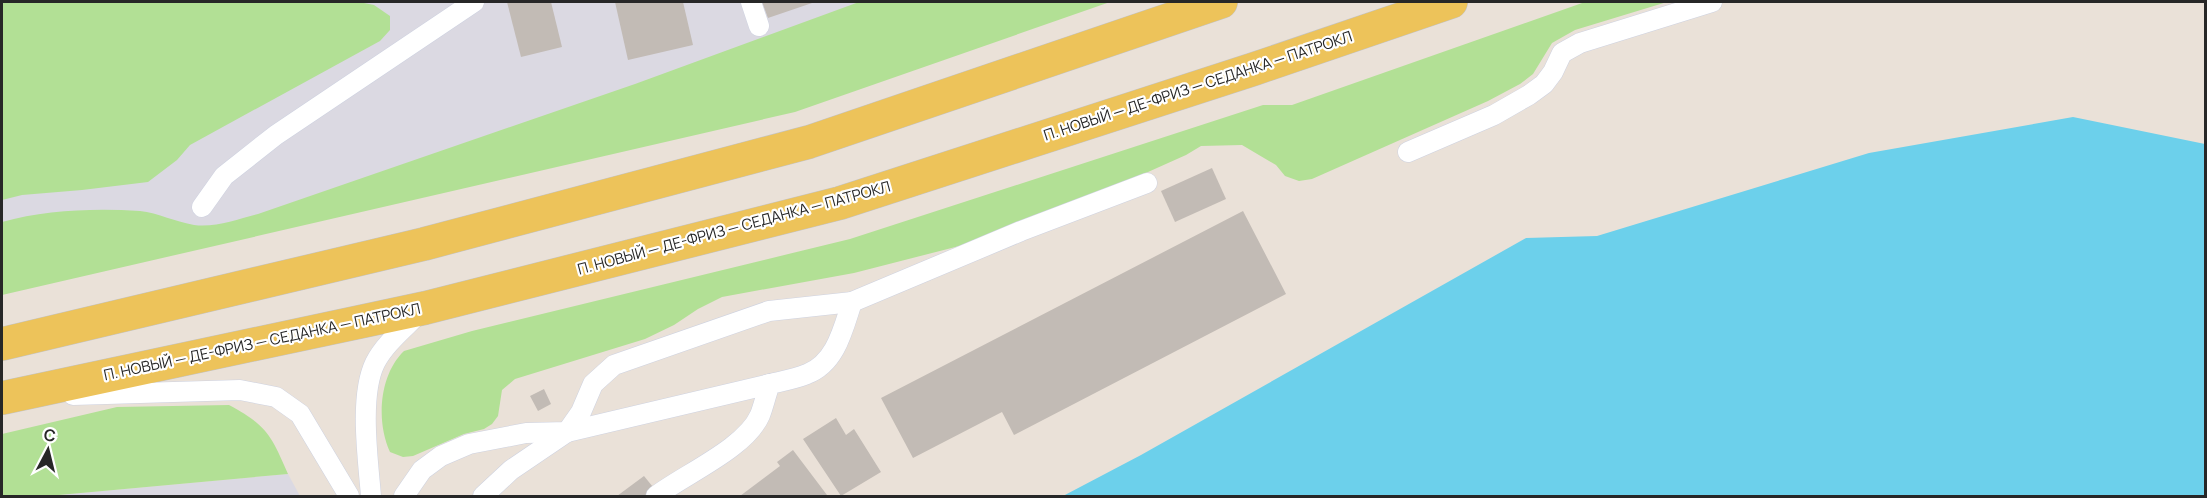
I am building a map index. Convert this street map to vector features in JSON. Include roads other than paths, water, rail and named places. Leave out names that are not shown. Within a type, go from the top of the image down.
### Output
[{"type":"main road","points":[[2,344],[424,244],[809,142],[1221,2]]},
{"type":"main road","name":"П. НОВЫЙ — ДЕ-ФРИЗ — СЕДАНКА — ПАТРОКЛ","points":[[3,398],[425,308],[840,203],[1254,69],[1450,2]]},
{"type":"lane","points":[[202,207],[224,176],[276,135],[474,2]]},
{"type":"lane","points":[[751,2],[759,27]]},
{"type":"lane","points":[[1408,152],[1494,115],[1529,95],[1544,84],[1562,53],[1580,43],[1712,2]]},
{"type":"lane","points":[[483,496],[511,470],[567,432],[581,412],[593,384],[614,365],[769,311],[852,302],[1021,231],[1147,183]]},
{"type":"lane","points":[[404,496],[422,470],[441,456],[469,444],[526,433],[567,432],[807,374],[823,364],[836,348],[852,302]]},
{"type":"lane","points":[[371,496],[366,418],[369,384],[375,364],[383,351],[425,308]]},
{"type":"lane","points":[[656,496],[732,447],[749,432],[760,416],[770,384]]},
{"type":"lane","points":[[3,398],[240,390],[276,397],[300,414],[349,496]]},
{"type":"water","points":[[2073,117],[2205,144],[2205,496],[1063,496],[1141,455],[1526,238],[1597,236],[1869,153]]}]
